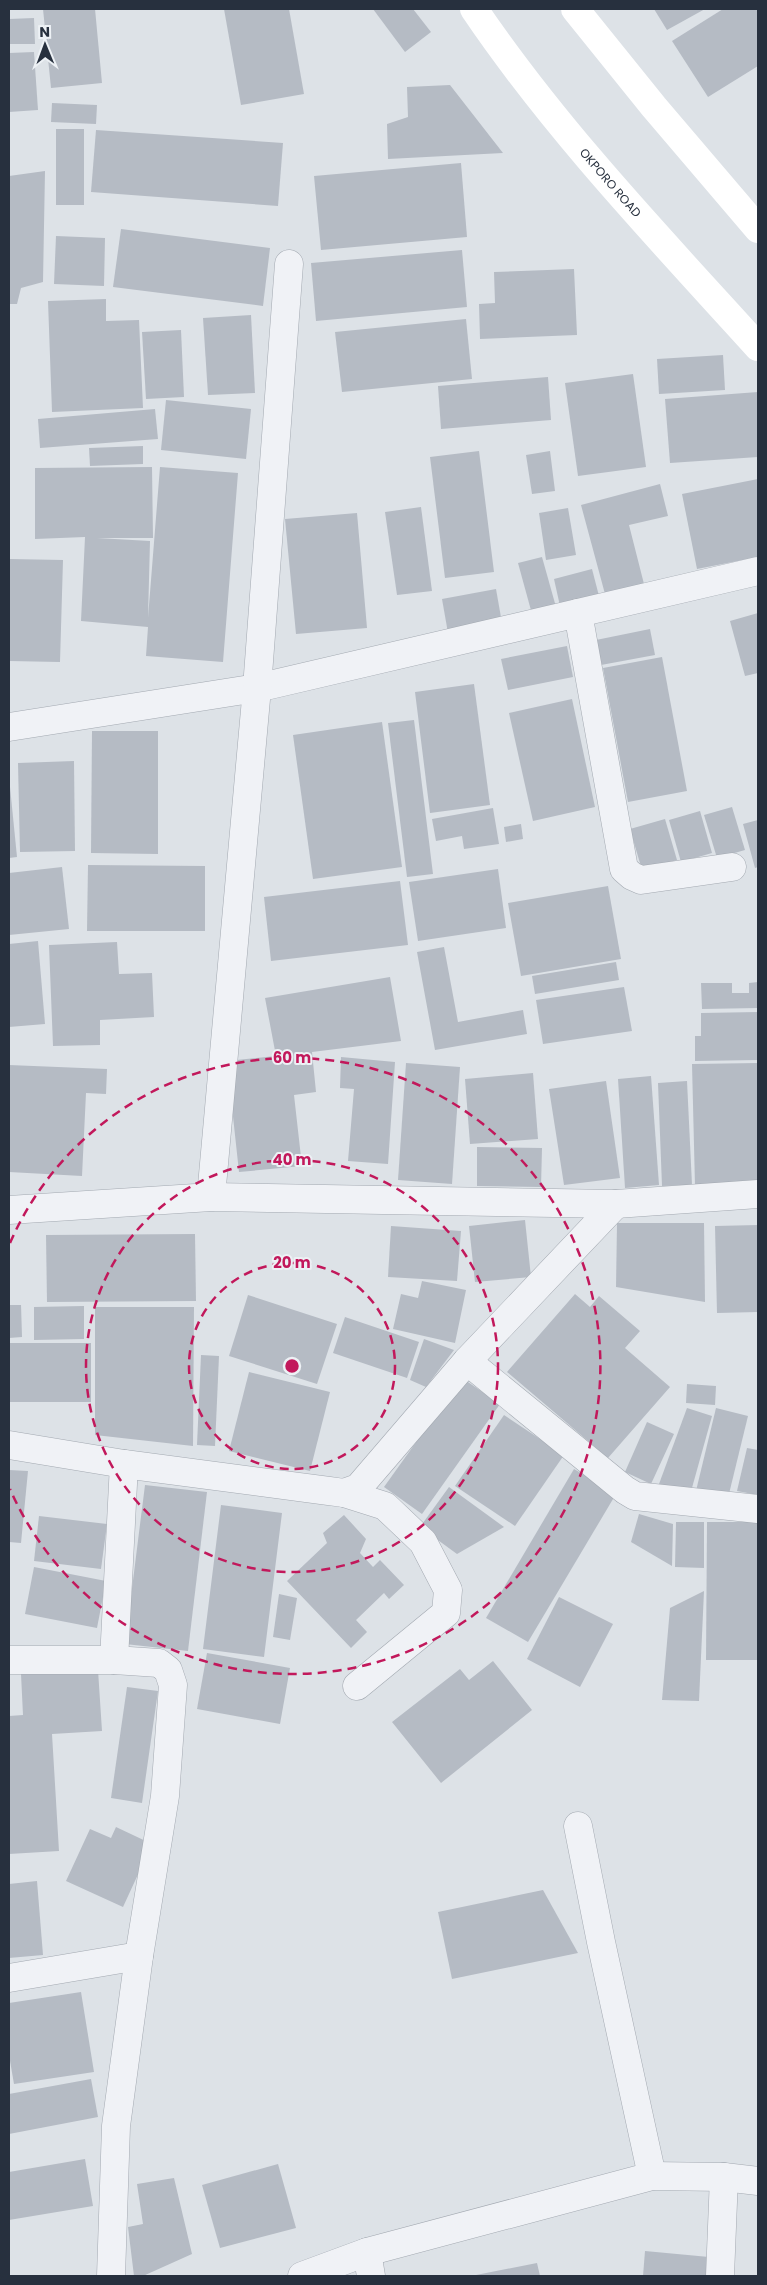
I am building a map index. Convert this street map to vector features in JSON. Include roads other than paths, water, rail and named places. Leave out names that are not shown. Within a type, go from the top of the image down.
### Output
[{"type":"main road","name":"OKPORO ROAD","points":[[474,9],[500,48],[570,136],[758,347]]},
{"type":"main road","points":[[575,9],[654,107],[758,229]]},
{"type":"street","points":[[211,1197],[257,688],[289,264]]},
{"type":"street","points":[[9,727],[257,688],[758,571]]},
{"type":"street","points":[[578,613],[624,869],[632,876],[641,880],[732,867]]},
{"type":"street","points":[[9,1210],[211,1197],[616,1204],[758,1194]]},
{"type":"street","points":[[344,1493],[358,1488],[467,1361],[616,1204]]},
{"type":"street","points":[[467,1361],[634,1496],[758,1508]]},
{"type":"street","points":[[9,1445],[124,1464],[344,1493],[385,1506],[423,1542],[448,1590],[446,1613],[357,1686]]},
{"type":"street","points":[[114,1660],[124,1464]]},
{"type":"street","points":[[9,1660],[114,1660],[159,1663],[168,1670],[173,1686],[165,1796],[139,1956],[116,2126],[111,2276]]},
{"type":"street","points":[[578,1826],[652,2176]]},
{"type":"street","points":[[9,1978],[139,1956]]},
{"type":"street","points":[[302,2276],[369,2264],[652,2176],[724,2177],[758,2181]]},
{"type":"street","points":[[720,2276],[724,2177]]}]
